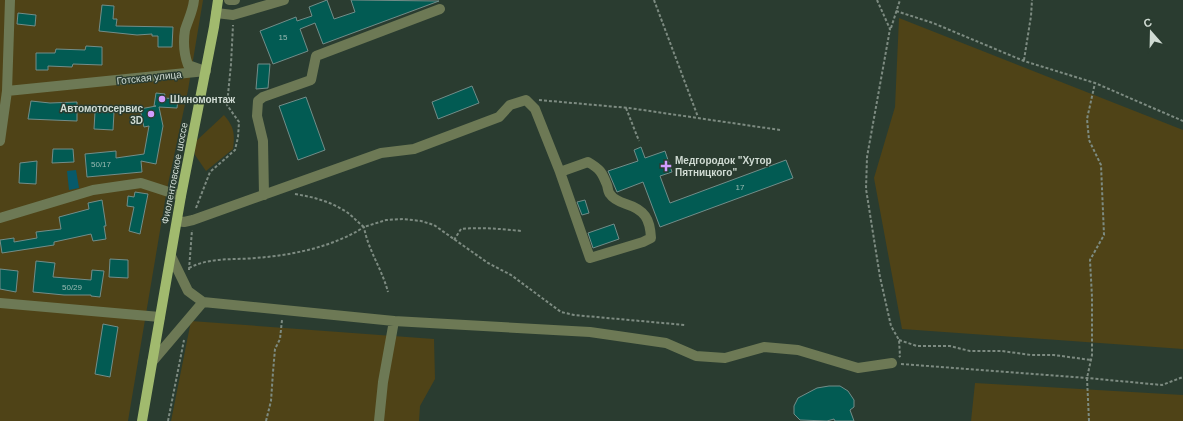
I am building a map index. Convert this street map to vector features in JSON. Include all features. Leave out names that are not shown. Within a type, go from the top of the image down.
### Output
[{"type":"main road","name":"Фиолентовское шоссе","points":[[142,421],[181,196],[206,71],[218,0]]},
{"type":"street","points":[[0,141],[7,91],[10,0]]},
{"type":"street","name":"Готская улица","points":[[194,0],[194,7],[185,31],[184,54],[188,65],[206,71]]},
{"type":"street","points":[[229,0],[235,0]]},
{"type":"street","points":[[216,13],[233,15],[284,0]]},
{"type":"street","points":[[264,195],[263,141],[257,116],[258,101],[263,97],[311,80],[316,56],[440,9]]},
{"type":"street","name":"Готская улица","points":[[7,91],[206,71]]},
{"type":"street","points":[[177,222],[193,220],[381,153],[414,149],[499,117],[510,105],[526,100],[535,109],[560,172],[590,258],[644,242],[651,238],[651,226],[644,213],[618,201],[610,195],[605,179],[598,168],[588,162],[560,172]]},
{"type":"street","points":[[0,218],[92,190],[141,183],[181,196]]},
{"type":"street","points":[[171,256],[188,290],[203,302],[394,321],[590,332],[666,343],[696,356],[725,358],[764,348],[798,350],[858,368],[892,363]]},
{"type":"street","points":[[152,362],[203,302]]},
{"type":"street","points":[[0,303],[160,317]]},
{"type":"street","points":[[379,421],[383,382],[394,321]]},
{"type":"path","points":[[654,0],[698,117]]},
{"type":"path","points":[[877,0],[890,30]]},
{"type":"path","points":[[892,363],[900,356],[899,340],[890,326],[880,276],[866,189],[867,157],[890,30],[900,0]]},
{"type":"path","points":[[1024,61],[1032,0]]},
{"type":"path","points":[[896,11],[933,23],[1024,61],[1095,84],[1183,121]]},
{"type":"path","points":[[1089,421],[1087,378],[1092,360],[1092,297],[1090,260],[1104,236],[1101,165],[1089,140],[1087,119],[1095,84]]},
{"type":"path","points":[[526,100],[626,108],[698,117],[780,130]]},
{"type":"path","points":[[626,108],[639,141]]},
{"type":"path","points":[[276,190],[318,198],[334,204],[347,212],[364,227],[366,239],[385,280],[388,292]]},
{"type":"path","points":[[189,268],[212,260],[284,255],[322,246],[364,227],[386,220],[403,219],[421,221],[434,225],[488,263],[511,275],[561,312],[574,315],[685,325]]},
{"type":"path","points":[[454,240],[461,229],[497,228],[522,231]]},
{"type":"path","points":[[266,421],[271,401],[272,372],[276,349],[280,339],[282,310]]},
{"type":"path","points":[[899,340],[917,346],[950,346],[970,352],[1002,351],[1092,360]]},
{"type":"path","points":[[892,363],[912,366],[1087,378],[1162,385],[1183,378]]},
{"type":"shaded area","points":[[0,0],[203,0],[188,90],[167,189],[128,421],[0,421]]},
{"type":"shaded area","points":[[899,18],[1183,130],[1183,349],[902,329],[874,178],[895,107]]},
{"type":"shaded area","points":[[224,115],[233,130],[233,149],[206,171],[195,155],[194,143]]},
{"type":"shaded area","points":[[191,321],[434,339],[435,379],[420,406],[419,421],[171,421]]},
{"type":"shaded area","points":[[975,383],[1183,395],[1183,421],[971,421]]},
{"type":"water","points":[[76,170],[79,188],[69,190],[67,171]]},
{"type":"building","points":[[327,0],[334,19],[355,12],[351,0],[439,1],[323,44],[315,23],[300,29],[308,51],[273,64],[260,31],[296,17],[297,21],[312,16],[309,7]]},
{"type":"building","points":[[102,5],[114,6],[113,19],[117,19],[116,26],[173,27],[172,47],[158,47],[158,36],[152,36],[152,34],[137,35],[99,31]]},
{"type":"building","points":[[18,13],[36,15],[35,26],[17,24]]},
{"type":"building","points":[[86,46],[102,47],[102,65],[73,64],[72,67],[48,66],[48,70],[36,70],[36,53],[55,53],[56,49],[85,50]]},
{"type":"building","points":[[258,64],[270,64],[268,88],[256,89]]},
{"type":"building","points":[[472,86],[479,103],[438,119],[432,102]]},
{"type":"building","points":[[156,93],[165,94],[164,98],[178,99],[177,108],[159,107],[163,126],[156,164],[141,161],[142,172],[87,177],[85,154],[116,151],[116,158],[144,154],[149,126],[144,127],[140,109],[156,106],[154,106]]},
{"type":"building","points":[[306,97],[325,150],[298,160],[279,106]]},
{"type":"building","points":[[31,101],[50,103],[77,102],[77,121],[28,119]]},
{"type":"building","points":[[95,112],[114,112],[113,130],[94,129]]},
{"type":"building","points":[[641,147],[645,158],[665,151],[672,172],[660,176],[670,203],[786,160],[793,178],[660,227],[643,182],[617,192],[608,171],[638,161],[634,150]]},
{"type":"building","points":[[53,149],[73,149],[74,162],[52,163]]},
{"type":"building","points":[[37,161],[36,184],[19,183],[20,163]]},
{"type":"building","points":[[135,192],[148,194],[140,234],[129,231],[134,207],[127,206],[128,196],[134,197]]},
{"type":"building","points":[[102,200],[106,226],[104,226],[106,239],[93,241],[91,234],[54,242],[54,245],[2,253],[0,240],[14,238],[14,242],[37,238],[36,232],[61,229],[59,217],[89,209],[88,203]]},
{"type":"building","points":[[585,200],[589,213],[582,215],[577,202]]},
{"type":"building","points":[[614,224],[619,239],[593,248],[588,233]]},
{"type":"building","points":[[110,259],[128,260],[128,278],[109,277]]},
{"type":"building","points":[[36,261],[55,263],[53,277],[91,280],[92,270],[104,271],[100,297],[91,295],[64,295],[33,292]]},
{"type":"building","points":[[0,269],[18,271],[16,292],[0,289]]},
{"type":"building","points":[[103,324],[118,327],[110,377],[95,374]]},
{"type":"building","points":[[840,386],[848,391],[854,400],[854,407],[850,410],[854,421],[835,421],[834,419],[827,421],[800,420],[794,414],[794,406],[798,398],[817,388]]},
{"type":"place","name":"Шиномонтаж","points":[[162,99]]},
{"type":"place","name":"Автомотосервис 3D","points":[[151,114]]},
{"type":"place","name":"Медгородок \"Хутор Пятницкого\"","points":[[666,166]]}]
